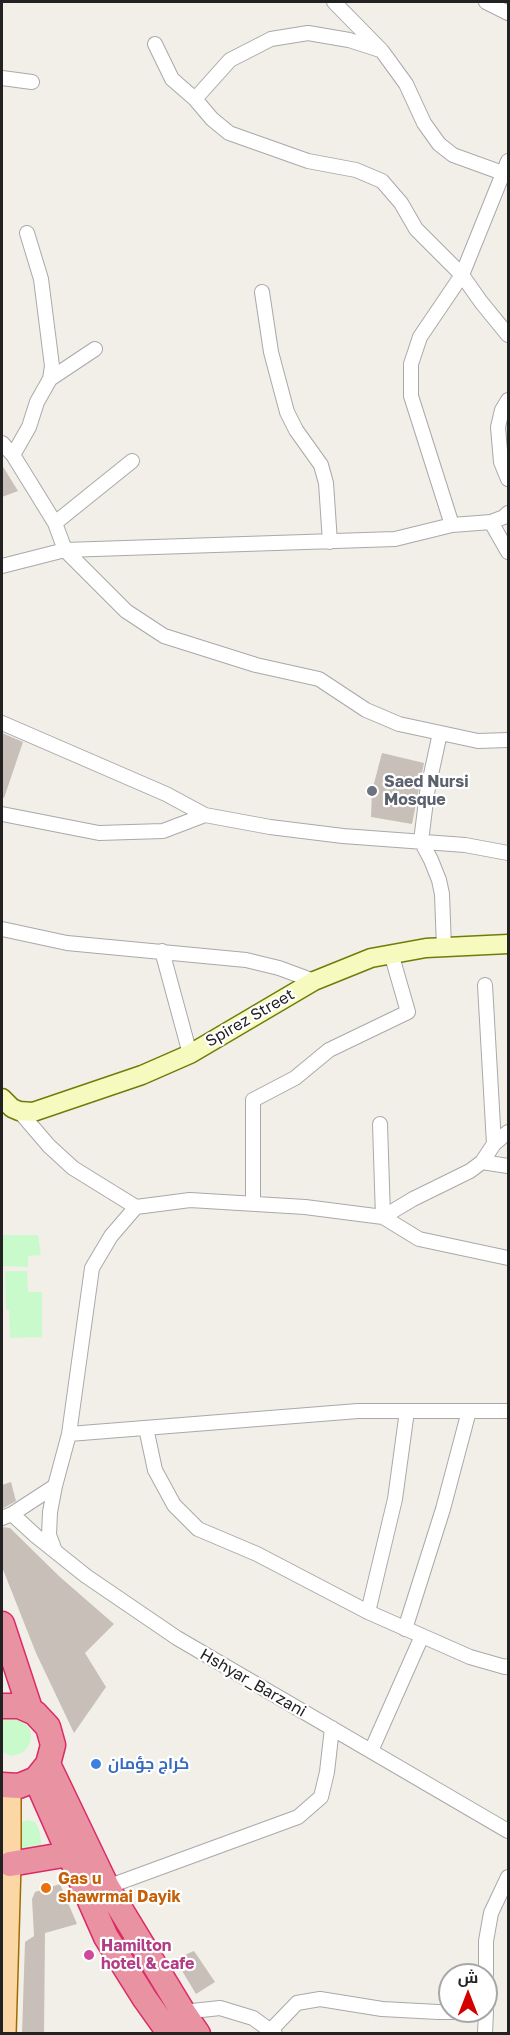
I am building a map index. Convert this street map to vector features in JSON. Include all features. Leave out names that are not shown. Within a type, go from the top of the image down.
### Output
[{"type":"highway","points":[[2,1624],[30,1709]]},
{"type":"highway","points":[[2,1706],[13,1705],[30,1709],[45,1721],[51,1733],[52,1752],[42,1771],[24,1785],[6,1793]]},
{"type":"highway","points":[[42,1771],[69,1854],[106,1937],[170,2034]]},
{"type":"highway","points":[[42,1771],[107,1887],[198,2034]]},
{"type":"highway","points":[[10,1864],[69,1854]]},
{"type":"main road","name":"Spirez Street","points":[[20,1111],[33,1112],[73,1099],[142,1075],[190,1054],[314,981],[351,964],[391,953],[508,944]]},
{"type":"main road","points":[[2,1098],[5,1103],[20,1111]]},
{"type":"main road","points":[[4,2034],[10,1864],[6,1793]]},
{"type":"street","points":[[334,2],[382,51],[406,84],[424,123],[439,144],[453,155],[507,170],[462,275],[420,337],[411,364],[411,396],[453,525]]},
{"type":"street","points":[[489,2],[508,14]]},
{"type":"street","points":[[195,99],[230,60],[271,39],[308,33],[349,40],[382,51]]},
{"type":"street","points":[[155,44],[172,79],[229,133],[308,161],[356,170],[382,181],[401,203],[416,229],[462,275],[508,336]]},
{"type":"street","points":[[2,78],[32,82]]},
{"type":"street","points":[[13,455],[29,428],[37,402],[50,379],[52,366],[41,279],[27,233]]},
{"type":"street","points":[[262,292],[272,352],[287,412],[296,430],[321,465],[326,483],[330,542]]},
{"type":"street","points":[[50,379],[95,349]]},
{"type":"street","points":[[508,400],[502,410],[498,427],[501,462],[508,479]]},
{"type":"street","points":[[2,443],[13,455],[55,523],[65,550],[126,611],[164,636],[256,665],[319,679],[366,710],[399,724],[478,741],[508,740]]},
{"type":"street","points":[[55,523],[132,462]]},
{"type":"street","points":[[2,566],[65,550],[395,539],[453,525],[491,522],[508,513]]},
{"type":"street","points":[[491,522],[508,552]]},
{"type":"street","points":[[2,723],[166,794],[205,815],[270,827],[343,836],[465,845],[508,853]]},
{"type":"street","points":[[440,733],[427,793],[421,841],[432,860],[439,880],[443,906],[444,948]]},
{"type":"street","points":[[2,814],[99,833],[163,831],[205,815]]},
{"type":"street","points":[[2,929],[67,943],[246,960],[279,968],[314,981]]},
{"type":"street","points":[[162,951],[190,1054]]},
{"type":"street","points":[[253,1204],[253,1100],[296,1078],[329,1050],[408,1012],[391,953]]},
{"type":"street","points":[[485,985],[494,1144]]},
{"type":"street","points":[[20,1111],[49,1146],[73,1168],[136,1207],[190,1200],[305,1207],[383,1217],[419,1239],[508,1258]]},
{"type":"street","points":[[380,1124],[383,1217]]},
{"type":"street","points":[[383,1217],[413,1198],[470,1171],[482,1162],[494,1144],[508,1132]]},
{"type":"street","points":[[482,1162],[508,1166]]},
{"type":"street","points":[[55,1551],[49,1535],[50,1512],[69,1434],[92,1268],[111,1236],[136,1207]]},
{"type":"street","points":[[69,1434],[358,1411],[508,1411]]},
{"type":"street","points":[[368,1612],[395,1499],[408,1411]]},
{"type":"street","points":[[405,1629],[443,1509],[469,1411]]},
{"type":"street","points":[[146,1428],[155,1470],[174,1505],[198,1529],[256,1554],[405,1629],[470,1657],[508,1666]]},
{"type":"street","points":[[7,1516],[55,1486]]},
{"type":"street","name":"Hshyar_Barzani","points":[[7,1516],[86,1576],[177,1638],[508,1831]]},
{"type":"street","points":[[371,1751],[422,1636]]},
{"type":"street","points":[[107,1887],[298,1817],[321,1797],[327,1772],[332,1728]]},
{"type":"street","points":[[486,1963],[486,1941],[491,1913],[508,1877]]},
{"type":"street","points":[[183,2012],[220,2008],[252,2018],[273,2032],[297,2003],[320,1999],[382,2009],[438,2012]]},
{"type":"green space","points":[[2,1235],[38,1235],[41,1255],[28,1256],[28,1267],[2,1266]]},
{"type":"green space","points":[[5,1271],[27,1271],[28,1292],[42,1292],[42,1337],[10,1338],[9,1310],[6,1309]]},
{"type":"green space","points":[[11,1718],[25,1722],[30,1729],[31,1736],[25,1751],[11,1756],[2,1752],[2,1721]]},
{"type":"green space","points":[[29,1820],[35,1822],[39,1829],[43,1854],[19,1857],[16,1828],[21,1822]]},
{"type":"building","points":[[2,465],[18,491],[2,497]]},
{"type":"building","points":[[2,733],[23,742],[4,798],[2,797]]},
{"type":"building","points":[[382,753],[424,763],[412,824],[371,817],[372,791]]},
{"type":"building","points":[[11,1482],[16,1501],[2,1509],[2,1485]]},
{"type":"building","points":[[2,1527],[10,1528],[60,1577],[114,1624],[85,1653],[106,1687],[74,1733],[36,1653],[2,1567]]},
{"type":"building","points":[[60,1884],[77,1924],[45,1933],[44,2034],[22,2034],[25,1942],[34,1936],[32,1899],[35,1892]]},
{"type":"building","points":[[194,1951],[215,1982],[196,1994],[175,1959]]},
{"type":"place","name":"Saed Nursi Mosque","points":[[372,791]]},
{"type":"place","name":"كراج جؤمان","points":[[96,1764]]},
{"type":"place","name":"Gas u shawrmai Dayik","points":[[46,1888]]},
{"type":"place","name":"Hamilton hotel & cafe","points":[[89,1955]]}]
